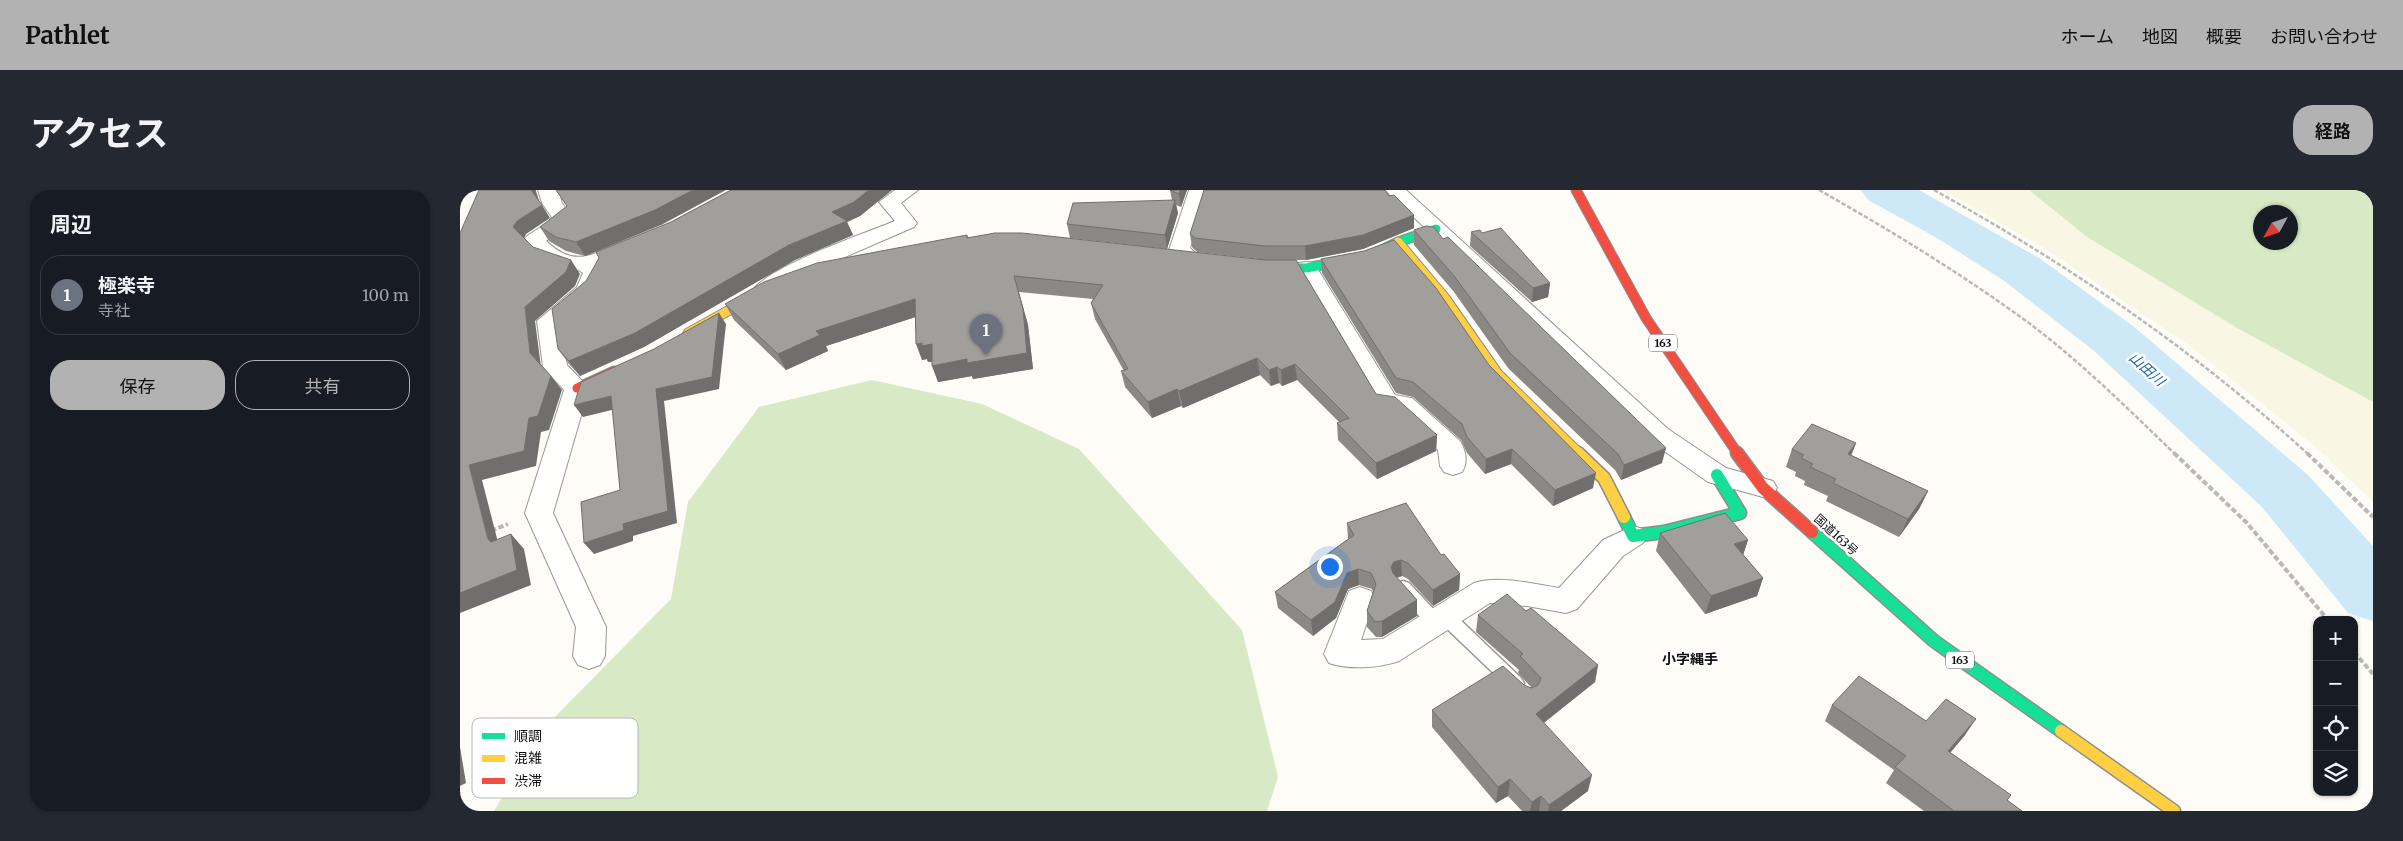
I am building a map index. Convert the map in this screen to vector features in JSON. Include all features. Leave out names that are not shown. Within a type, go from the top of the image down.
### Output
[{"type":"main road","name":"国道163号","points":[[1576,190],[1646,318],[1728,441],[1763,488],[1934,642],[2174,811]]},
{"type":"main road","points":[[1249,266],[1306,268],[1370,256],[1398,242],[1436,229]]},
{"type":"main road","points":[[1398,242],[1445,298],[1498,374],[1604,478],[1633,536],[1664,532],[1740,513],[1717,475]]},
{"type":"main road","points":[[1166,257],[1197,261]]},
{"type":"main road","points":[[674,341],[763,291],[827,270]]},
{"type":"main road","points":[[577,388],[628,365]]},
{"type":"street","points":[[548,190],[552,203],[564,221],[534,240],[542,250],[565,262],[587,265],[595,271],[586,290],[548,321],[555,367],[577,388],[539,512],[591,627],[589,656]]},
{"type":"street","points":[[763,291],[784,275],[907,223],[889,202],[908,190]]},
{"type":"street","points":[[1197,261],[1179,250],[1199,190]]},
{"type":"street","points":[[1394,190],[1660,436],[1717,475],[1763,488]]},
{"type":"street","points":[[587,265],[654,237]]},
{"type":"street","points":[[1306,268],[1387,403],[1403,404],[1451,447],[1453,466]]},
{"type":"street","points":[[1360,598],[1340,654],[1388,652],[1485,591],[1527,594],[1566,601],[1614,548],[1633,536]]},
{"type":"lane","points":[[1401,584],[1528,696]]},
{"type":"path","points":[[1819,190],[1893,232],[2022,318],[2104,386],[2247,523],[2325,616]]},
{"type":"path","points":[[1934,190],[2046,254],[2123,304],[2214,373],[2333,475],[2373,517]]},
{"type":"path","points":[[486,533],[539,512]]},
{"type":"path","points":[[2358,657],[2373,674]]},
{"type":"shaded area","points":[[1943,190],[2029,190],[2087,237],[2237,328],[2373,402],[2373,502],[2318,449],[2190,346],[2047,250]]},
{"type":"green space","points":[[2029,190],[2373,190],[2373,402],[2237,328],[2087,237]]},
{"type":"green space","points":[[872,380],[982,404],[1079,449],[1242,630],[1278,777],[1267,811],[494,811],[502,798],[638,798],[638,718],[554,718],[671,599],[688,502],[759,407]]},
{"type":"building","points":[[479,190],[531,190],[542,205],[517,221],[513,227],[533,247],[571,260],[566,272],[525,307],[530,353],[551,376],[538,416],[529,418],[524,451],[469,465],[488,539],[491,542],[511,534],[517,570],[460,593],[460,233]]},
{"type":"building","points":[[556,190],[693,190],[655,210],[576,242],[556,237],[540,227],[567,206]]},
{"type":"building","points":[[731,190],[869,190],[854,202],[832,212],[847,221],[789,245],[635,333],[569,361],[558,349],[552,309],[586,281],[599,258],[596,252],[671,222]]},
{"type":"building","points":[[1170,190],[1180,190],[1179,194]]},
{"type":"building","points":[[1204,190],[1385,190],[1389,196],[1394,195],[1414,215],[1363,235],[1305,246],[1265,246],[1195,238],[1190,234]]},
{"type":"building","points":[[1175,200],[1165,235],[1067,224],[1073,203]]},
{"type":"building","points":[[1426,226],[1434,227],[1443,239],[1448,237],[1666,448],[1624,465],[1618,454],[1510,353],[1455,277],[1414,230]]},
{"type":"building","points":[[1501,228],[1550,283],[1533,288],[1471,232],[1480,230],[1482,233]]},
{"type":"building","points":[[995,233],[1022,233],[1265,260],[1296,260],[1376,394],[1395,397],[1437,435],[1376,463],[1337,423],[1349,418],[1295,364],[1281,370],[1277,367],[1269,370],[1257,358],[1148,402],[1121,371],[1128,369],[1091,303],[1103,285],[1014,276],[1023,309],[1027,353],[967,363],[967,359],[932,366],[932,344],[922,346],[922,343],[916,344],[915,299],[816,331],[820,335],[778,354],[725,304],[764,282],[817,263],[967,235],[967,238]]},
{"type":"building","points":[[1394,240],[1436,288],[1489,365],[1596,473],[1555,490],[1512,449],[1486,459],[1467,437],[1462,424],[1413,382],[1396,378],[1321,259],[1364,251]]},
{"type":"building","points":[[719,313],[712,377],[656,389],[668,511],[623,524],[624,530],[584,543],[581,502],[620,490],[611,396],[574,405],[581,382],[654,349]]},
{"type":"building","points":[[1812,424],[1856,443],[1848,454],[1928,491],[1908,519],[1833,483],[1836,479],[1810,467],[1813,464],[1801,458],[1804,455],[1792,449]]},
{"type":"building","points":[[1406,503],[1441,555],[1444,554],[1460,574],[1433,590],[1408,563],[1401,560],[1394,562],[1391,567],[1393,573],[1417,600],[1382,621],[1375,622],[1367,611],[1376,584],[1371,573],[1358,569],[1347,573],[1335,602],[1311,620],[1275,592],[1354,535],[1347,523]]},
{"type":"building","points":[[1725,513],[1748,540],[1734,544],[1763,578],[1711,596],[1660,533]]},
{"type":"building","points":[[1507,594],[1526,611],[1531,608],[1598,665],[1536,714],[1592,775],[1549,805],[1541,796],[1532,802],[1510,779],[1498,787],[1432,710],[1503,666],[1524,685],[1531,688],[1538,685],[1541,678],[1520,656],[1523,654],[1478,615]]},
{"type":"building","points":[[1859,676],[1926,721],[1946,699],[1976,719],[1948,751],[2011,795],[2007,800],[2022,811],[1954,811],[1895,767],[1906,756],[1832,705]]},
{"type":"waterway","name":"山田川","points":[[1884,190],[1954,228],[2021,269],[2113,338],[2285,491],[2373,593]]},
{"type":"traffic: fast","points":[[1264,267],[1306,268],[1370,256],[1398,242],[1436,229]]},
{"type":"traffic: fast","points":[[1624,517],[1633,536],[1664,532],[1740,513],[1717,475]]},
{"type":"traffic: fast","points":[[1812,532],[1934,641],[2061,731]]},
{"type":"traffic: slow","points":[[1398,242],[1445,298],[1498,374],[1604,478],[1624,517]]},
{"type":"traffic: slow","points":[[688,333],[762,292]]},
{"type":"traffic: slow","points":[[2061,731],[2174,811]]},
{"type":"traffic: jam","points":[[1576,190],[1646,318],[1728,441],[1763,488],[1812,532]]},
{"type":"traffic: jam","points":[[577,388],[614,371]]},
{"type":"place","name":"極楽寺","points":[[986,355]]},
{"type":"district","name":"小字縄手","points":[[1690,659]]}]
